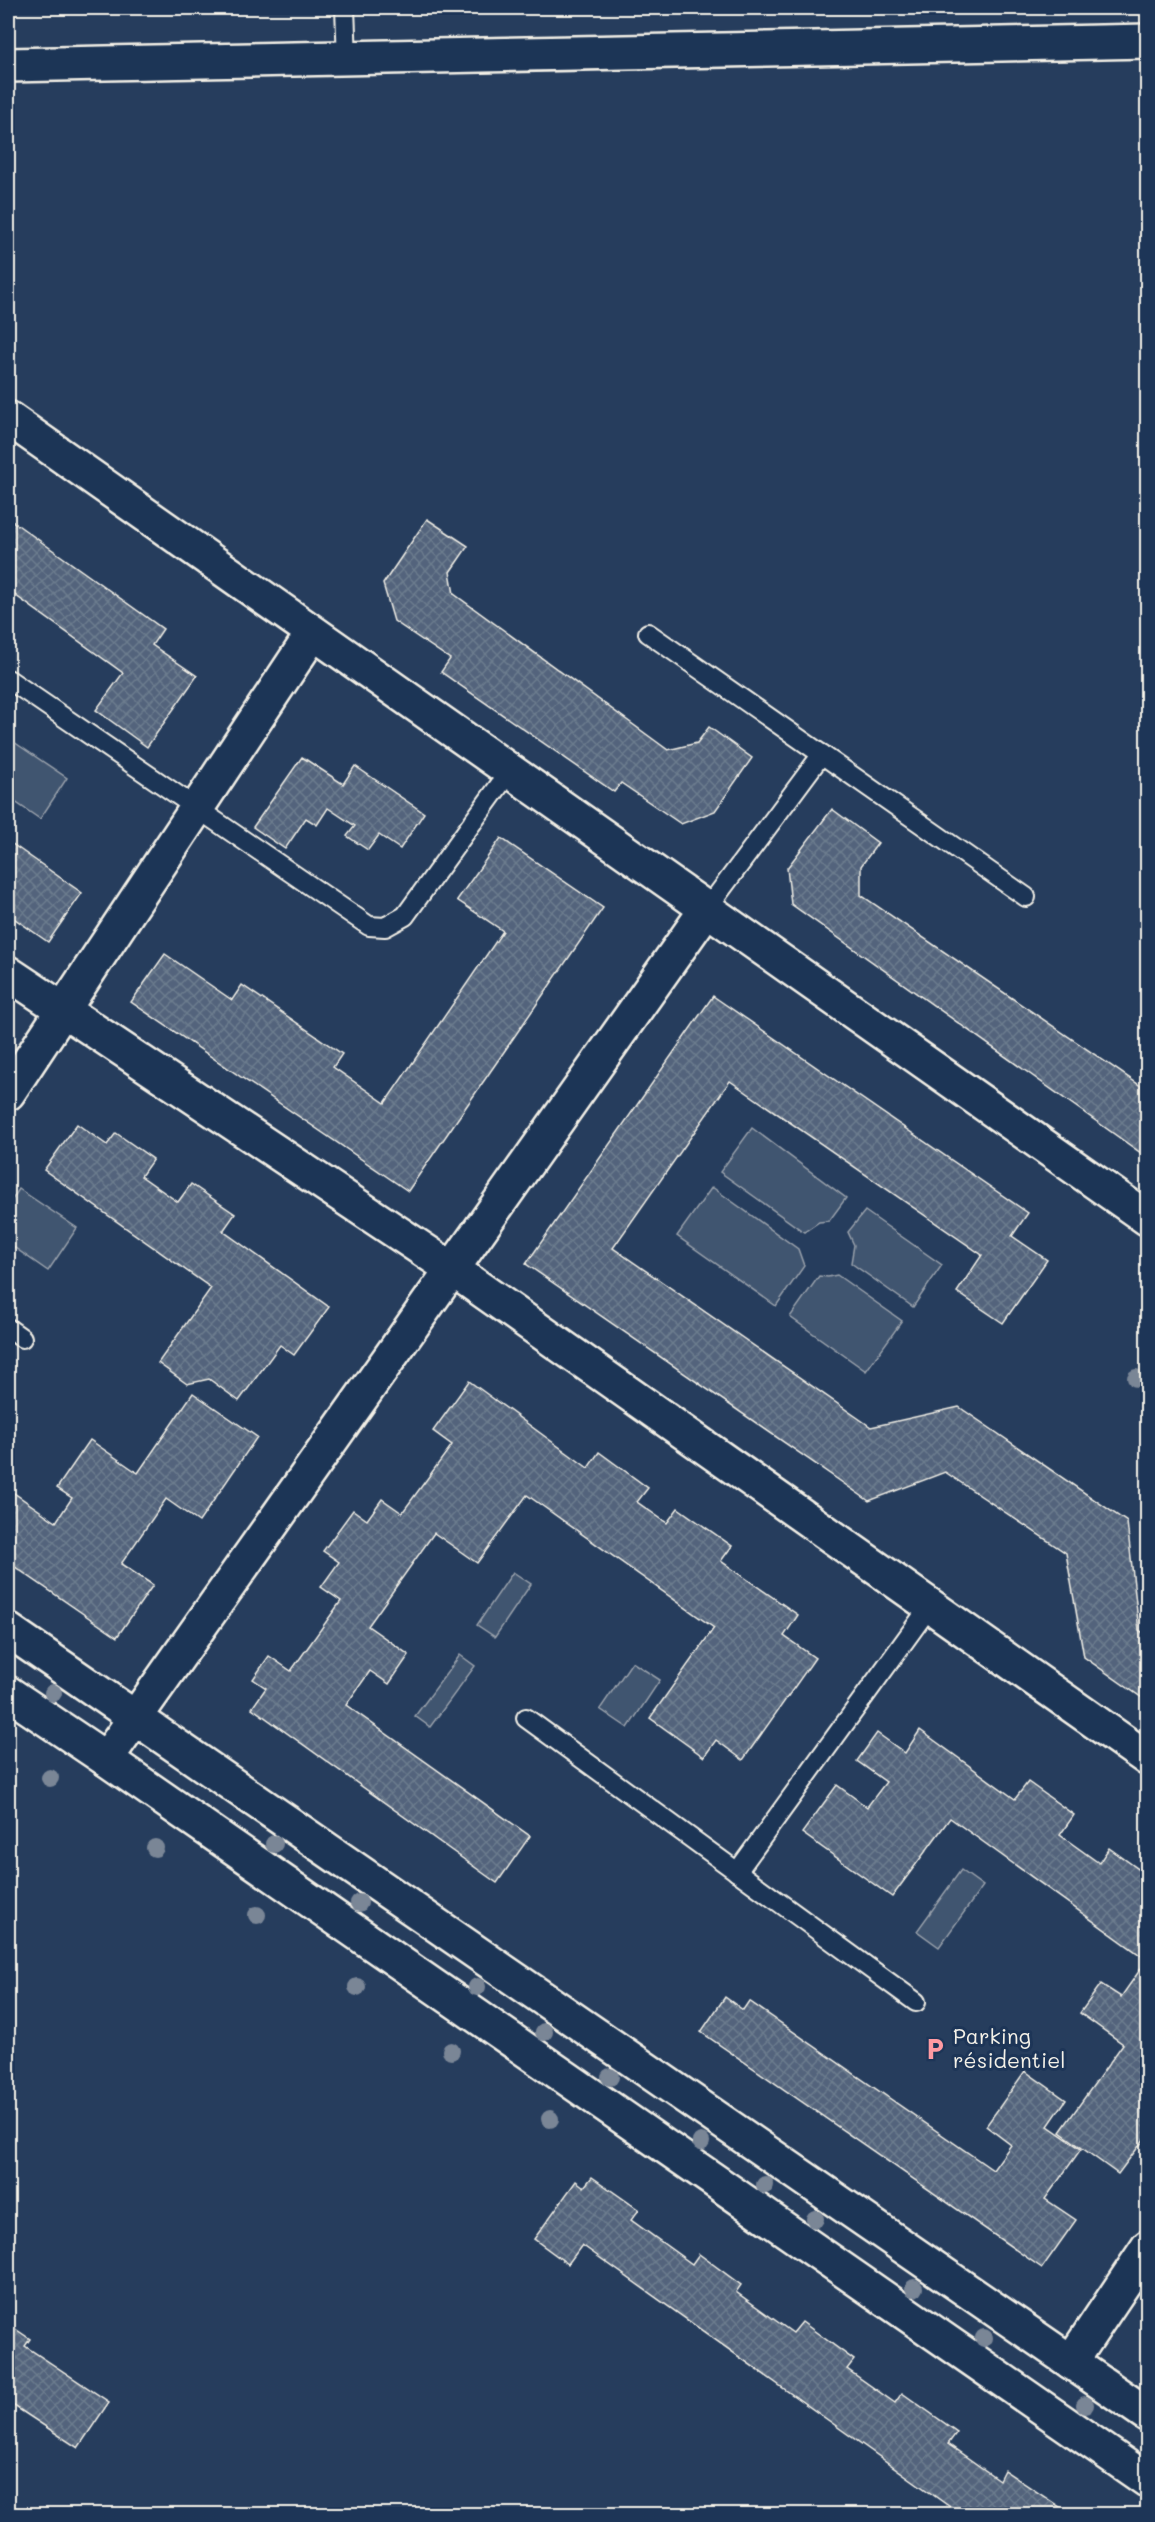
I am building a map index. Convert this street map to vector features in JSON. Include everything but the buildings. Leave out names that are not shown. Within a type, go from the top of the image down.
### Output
[{"type":"street","points":[[8,65],[1148,41]]},
{"type":"street","points":[[8,418],[1148,1219]]},
{"type":"street","points":[[8,1093],[313,633]]},
{"type":"street","points":[[106,1759],[706,910]]},
{"type":"street","points":[[8,973],[452,1269],[1148,1759]]},
{"type":"street","points":[[8,1630],[1148,2415]]},
{"type":"street","points":[[8,1693],[1148,2481]]},
{"type":"street","points":[[1071,2362],[1148,2247]]},
{"type":"lane","points":[[345,8],[347,59]]},
{"type":"lane","points":[[648,633],[1026,897]]},
{"type":"lane","points":[[8,679],[369,926],[385,927],[405,916],[509,772]]},
{"type":"lane","points":[[706,910],[822,754]]},
{"type":"lane","points":[[737,1872],[930,1606]]},
{"type":"lane","points":[[526,1718],[916,2002]]},
{"type":"shaded area","points":[[8,738],[67,778],[40,819],[8,797]]},
{"type":"shaded area","points":[[752,1128],[846,1198],[829,1221],[819,1222],[804,1232],[720,1172]]},
{"type":"shaded area","points":[[712,1187],[798,1249],[804,1266],[776,1306],[677,1236]]},
{"type":"shaded area","points":[[19,1189],[77,1228],[48,1271],[8,1243],[8,1206]]},
{"type":"shaded area","points":[[865,1211],[942,1265],[913,1307],[851,1263],[854,1245],[848,1232]]},
{"type":"shaded area","points":[[837,1275],[902,1321],[866,1371],[790,1317],[819,1276]]},
{"type":"shaded area","points":[[513,1572],[531,1584],[495,1637],[477,1625]]},
{"type":"shaded area","points":[[460,1655],[475,1666],[430,1727],[415,1716]]},
{"type":"shaded area","points":[[632,1662],[660,1680],[628,1728],[600,1709]]},
{"type":"shaded area","points":[[961,1870],[983,1886],[939,1947],[917,1931]]},
{"type":"place","name":"Parking résidentiel","points":[[935,2049]]}]
